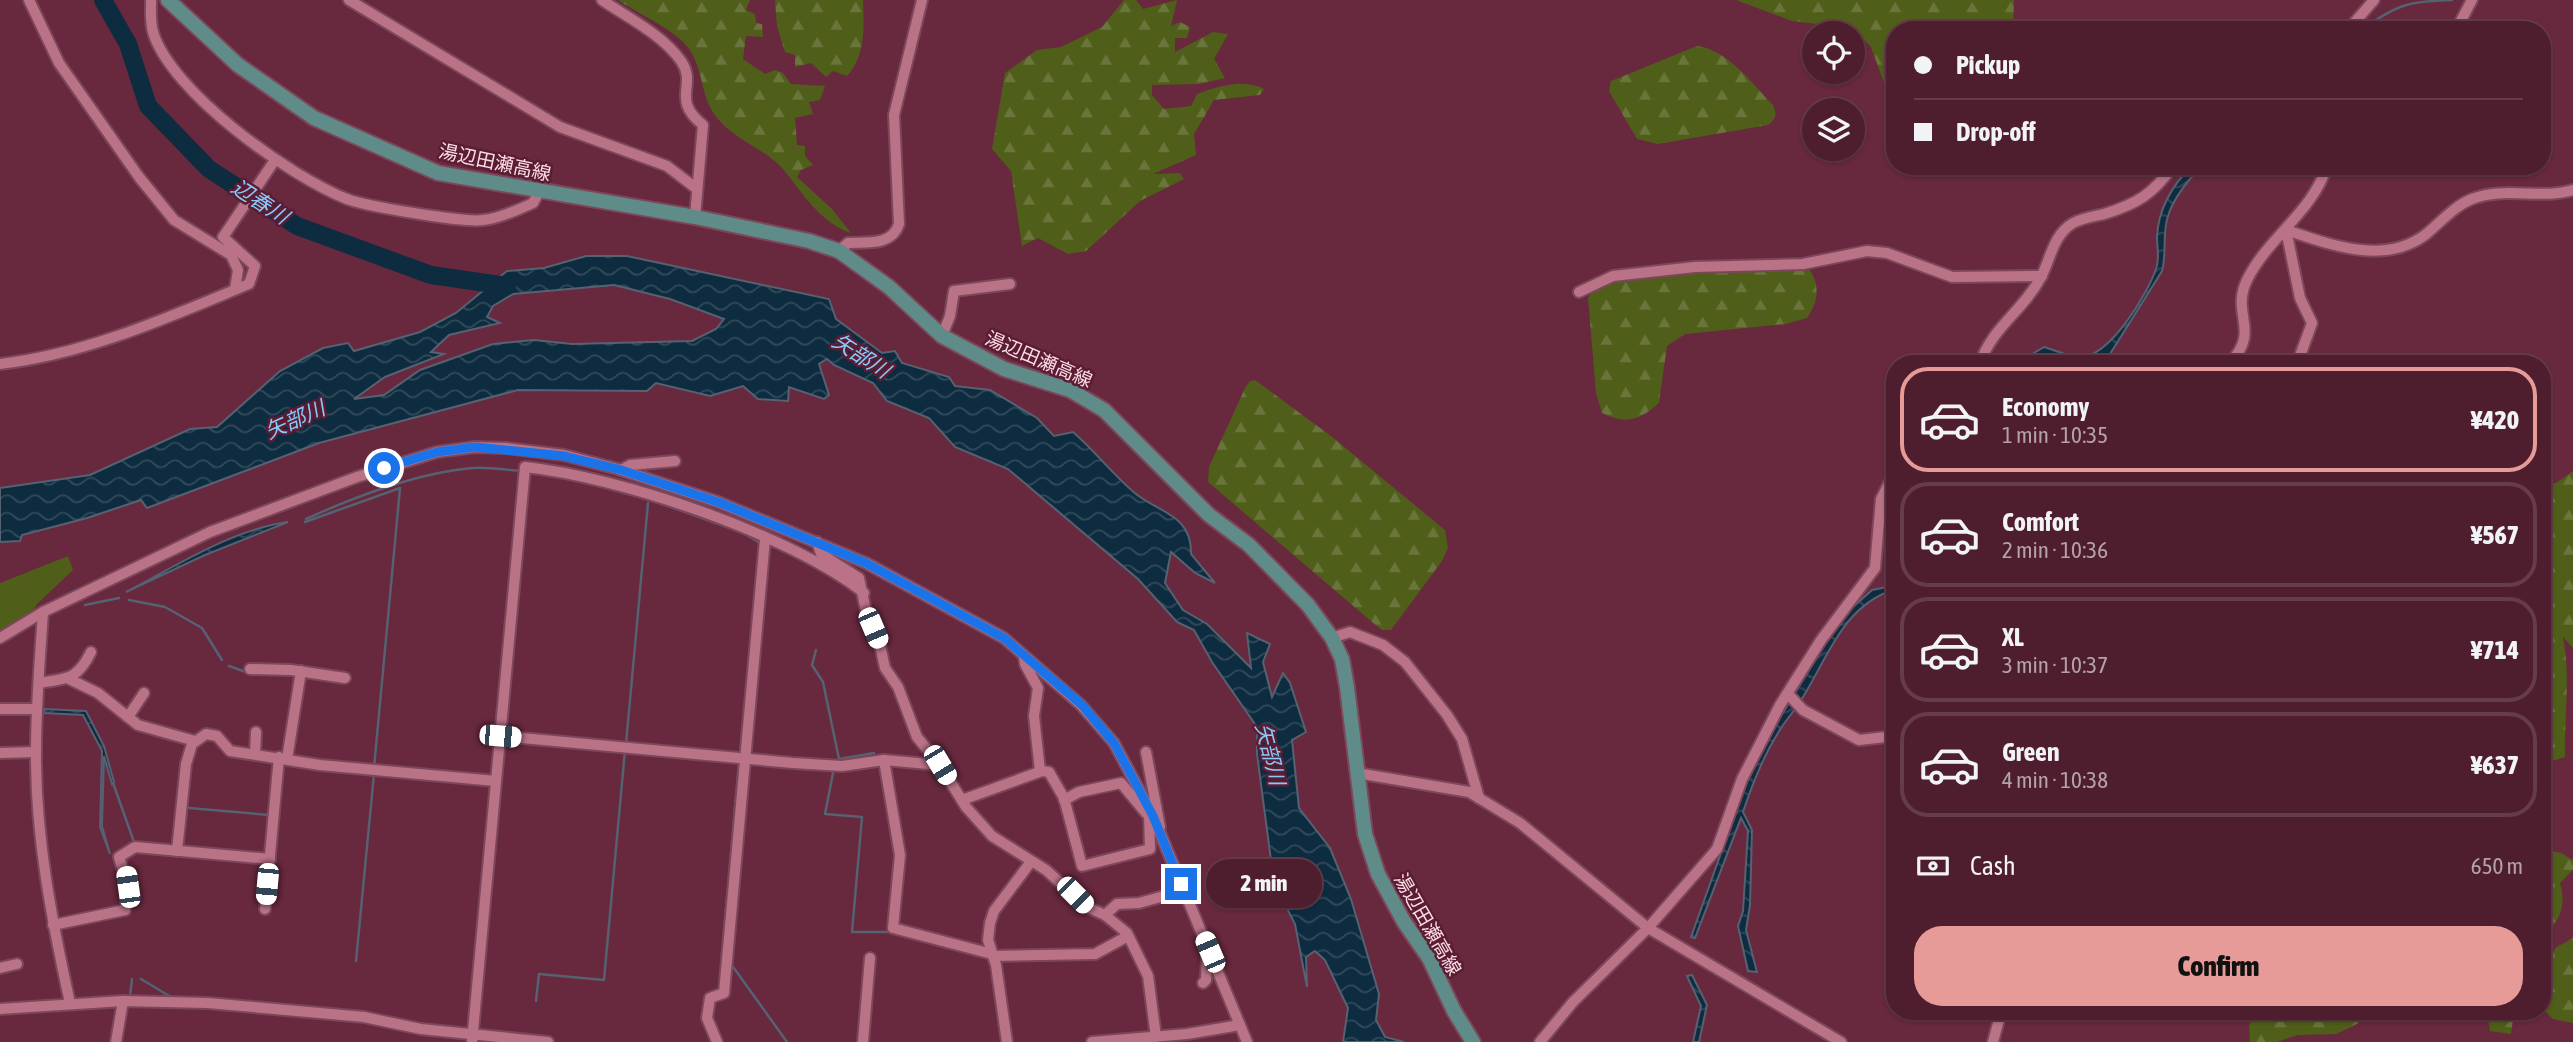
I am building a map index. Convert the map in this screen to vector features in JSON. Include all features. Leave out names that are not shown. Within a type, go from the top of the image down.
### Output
[{"type":"main road","name":"湯辺田瀬高線","points":[[168,0],[238,65],[314,118],[438,173],[695,217],[809,241],[839,251],[889,287],[942,336],[1004,369],[1070,390],[1104,410],[1209,515],[1249,545],[1308,605],[1332,638],[1342,659],[1365,834],[1378,874],[1404,922],[1437,972],[1454,1011],[1473,1042]]},
{"type":"street","points":[[29,0],[59,63],[139,177],[174,220],[223,246],[232,255],[238,270],[235,289]]},
{"type":"street","points":[[151,0],[154,34],[192,89],[273,163],[349,200],[483,220],[533,203],[539,192]]},
{"type":"street","points":[[349,0],[560,127],[667,166],[697,190]]},
{"type":"street","points":[[601,0],[652,35],[681,60],[686,71],[685,106],[690,115],[703,125],[695,217]]},
{"type":"street","points":[[839,251],[848,243],[882,242],[896,233],[899,224],[894,115],[922,0]]},
{"type":"street","points":[[2356,21],[2374,0]]},
{"type":"street","points":[[2461,21],[2472,0]]},
{"type":"street","points":[[0,364],[26,360],[137,330],[249,284],[254,266],[223,237],[273,163]]},
{"type":"street","points":[[1982,355],[2000,326],[2031,294],[2042,276],[2052,249],[2074,222],[2143,199],[2157,188],[2166,175]]},
{"type":"street","points":[[2236,355],[2244,344],[2246,333],[2241,293],[2262,256],[2313,199],[2323,175]]},
{"type":"street","points":[[2286,230],[2340,248],[2370,251],[2396,248],[2423,236],[2472,198],[2516,192],[2560,194],[2573,190]]},
{"type":"street","points":[[2286,230],[2300,298],[2312,323],[2300,355]]},
{"type":"street","points":[[1579,292],[1613,275],[1695,267],[1803,264],[1867,251],[1888,253],[1952,277],[2042,276]]},
{"type":"street","points":[[942,336],[950,316],[954,291],[1010,284]]},
{"type":"street","points":[[0,638],[43,612],[253,514],[437,452],[475,447],[506,448],[564,456],[621,470],[718,502],[866,563],[1004,638],[1082,705],[1114,743],[1160,833],[1247,1042]]},
{"type":"street","points":[[621,470],[630,465],[675,461]]},
{"type":"street","points":[[472,1039],[525,467],[584,476],[627,488],[765,539],[806,556],[864,593]]},
{"type":"street","points":[[1540,1042],[1573,1002],[1648,928],[1717,849],[1742,779],[1788,694],[1821,640],[1875,568],[1881,499],[1886,489]]},
{"type":"street","points":[[717,1042],[706,1018],[710,998],[724,993],[765,539]]},
{"type":"street","points":[[817,542],[821,554],[859,578],[866,611],[880,645],[885,668],[898,688],[917,737],[940,765],[961,800],[992,835],[1063,883],[1087,907],[1105,915],[1128,936],[1150,984],[1156,1037]]},
{"type":"street","points":[[43,612],[36,752],[53,925],[70,1003]]},
{"type":"street","points":[[1332,638],[1350,632],[1383,645],[1405,662],[1462,738],[1479,798]]},
{"type":"street","points":[[39,683],[68,678],[82,671],[91,652]]},
{"type":"street","points":[[1024,656],[1025,664],[1038,688],[1034,716],[1040,771]]},
{"type":"street","points":[[250,669],[301,671],[345,678]]},
{"type":"street","points":[[265,909],[283,758],[301,671]]},
{"type":"street","points":[[68,678],[98,693],[138,725],[195,741],[211,734],[217,736],[230,751],[320,765],[496,780]]},
{"type":"street","points":[[128,717],[144,693]]},
{"type":"street","points":[[1788,694],[1803,710],[1859,740],[1886,737]]},
{"type":"street","points":[[0,709],[37,709]]},
{"type":"street","points":[[255,754],[256,732]]},
{"type":"street","points":[[500,736],[842,766],[884,761],[940,765]]},
{"type":"street","points":[[177,851],[186,764],[195,741]]},
{"type":"street","points":[[0,753],[36,752]]},
{"type":"street","points":[[1146,752],[1159,811],[1160,833]]},
{"type":"street","points":[[884,761],[900,855],[894,928],[993,955],[1095,954],[1128,936]]},
{"type":"street","points":[[961,800],[1040,771],[1049,772],[1065,800],[1082,866],[1150,849],[1149,812],[1121,783],[1106,784],[1065,800]]},
{"type":"street","points":[[1357,773],[1446,786],[1479,798],[1520,823],[1648,928],[1840,1042]]},
{"type":"street","points":[[53,925],[125,910],[128,887],[126,873],[118,857],[135,847],[270,859]]},
{"type":"street","points":[[1105,915],[1117,904],[1139,903],[1171,894],[1172,862]]},
{"type":"street","points":[[1007,1042],[993,955],[988,940],[994,911],[1030,863]]},
{"type":"street","points":[[1203,983],[1206,980],[1207,956],[1210,952]]},
{"type":"street","points":[[863,1042],[870,958]]},
{"type":"street","points":[[0,968],[17,964]]},
{"type":"street","points":[[116,1042],[123,1000]]},
{"type":"street","points":[[0,1009],[123,1000],[302,1010],[472,1039],[548,1042]]},
{"type":"street","points":[[1993,1042],[1999,1020]]},
{"type":"street","points":[[1092,1042],[1126,1041],[1240,1025]]},
{"type":"green space","points":[[618,0],[750,0],[746,10],[755,14],[756,23],[762,24],[763,37],[746,36],[743,59],[765,74],[775,70],[783,73],[791,84],[825,86],[820,100],[809,102],[813,114],[795,118],[797,145],[805,146],[805,156],[813,165],[801,170],[797,177],[832,209],[851,233],[830,222],[805,197],[783,169],[734,134],[717,118],[707,99],[695,59],[679,38]]},
{"type":"green space","points":[[775,0],[863,0],[861,50],[847,76],[833,71],[826,77],[811,63],[795,67],[795,55],[785,52],[777,26]]},
{"type":"green space","points":[[1124,0],[1136,0],[1143,9],[1177,0],[1171,26],[1180,22],[1190,27],[1187,38],[1175,38],[1175,52],[1213,32],[1228,34],[1214,59],[1225,78],[1199,84],[1152,85],[1152,95],[1164,109],[1191,106],[1197,94],[1221,86],[1248,84],[1264,89],[1260,95],[1214,100],[1194,134],[1196,155],[1153,174],[1180,173],[1184,179],[1140,201],[1086,251],[1068,254],[1038,238],[1022,246],[1011,171],[992,149],[1005,73],[1037,50],[1061,47],[1102,27]]},
{"type":"green space","points":[[1736,0],[2014,0],[2013,21],[1886,21],[1886,88],[1871,47],[1865,41],[1865,21],[1802,22]]},
{"type":"green space","points":[[1697,46],[1719,54],[1739,69],[1773,105],[1774,118],[1768,125],[1658,144],[1637,139],[1609,91],[1611,81]]},
{"type":"green space","points":[[1806,266],[1814,278],[1817,292],[1807,318],[1786,324],[1685,334],[1667,346],[1659,403],[1632,419],[1618,419],[1602,413],[1596,393],[1588,298],[1601,275]]},
{"type":"green space","points":[[1255,380],[1331,436],[1445,530],[1448,548],[1442,561],[1391,630],[1382,630],[1372,622],[1208,482],[1209,467],[1245,388],[1250,381]]},
{"type":"green space","points":[[2573,471],[2573,648],[2563,637],[2567,682],[2565,757],[2551,761],[2551,483],[2556,483]]},
{"type":"green space","points":[[68,556],[73,570],[37,604],[32,613],[0,632],[0,583]]},
{"type":"green space","points":[[2551,851],[2561,853],[2573,860],[2573,870],[2560,883],[2562,907],[2551,929]]},
{"type":"green space","points":[[2573,938],[2573,1023],[2551,1017],[2551,958],[2555,948]]},
{"type":"green space","points":[[2252,1020],[2360,1020],[2336,1034],[2298,1035],[2277,1042],[2250,1042],[2249,1025]]},
{"type":"green space","points":[[2488,1020],[2513,1020],[2511,1034],[2490,1031]]},
{"type":"water","points":[[2184,175],[2194,175],[2174,202],[2166,223],[2162,271],[2110,354],[2088,355],[2115,336],[2136,308],[2151,280],[2158,261],[2160,217]]},
{"type":"water","name":"矢部川","points":[[586,256],[627,256],[829,299],[836,319],[882,353],[895,351],[902,363],[949,377],[955,386],[990,390],[1037,418],[1054,436],[1073,432],[1136,494],[1173,516],[1186,531],[1191,554],[1215,583],[1195,573],[1171,552],[1165,583],[1183,610],[1207,624],[1251,668],[1247,633],[1270,644],[1263,662],[1272,697],[1283,673],[1290,683],[1306,732],[1292,740],[1299,808],[1330,848],[1351,899],[1379,994],[1376,1020],[1385,1037],[1404,1042],[1343,1042],[1348,1008],[1325,960],[1315,951],[1306,957],[1307,987],[1295,924],[1274,883],[1257,754],[1257,727],[1212,662],[1194,630],[1177,622],[1138,579],[1008,469],[955,447],[929,418],[887,401],[873,383],[827,359],[819,364],[829,395],[824,399],[789,387],[788,401],[758,399],[743,386],[710,396],[656,383],[647,391],[518,390],[319,443],[147,508],[141,500],[22,535],[20,541],[0,542],[0,488],[90,475],[190,429],[217,427],[280,371],[323,348],[348,343],[354,351],[420,332],[456,313],[507,271],[544,268]],"holes":[[[614,285],[670,299],[724,319],[716,329],[692,341],[572,344],[534,340],[493,344],[420,370],[384,395],[354,399],[385,377],[444,354],[431,352],[449,335],[500,323],[487,317],[493,306],[513,294]]]},
{"type":"water","points":[[2044,347],[2067,355],[2030,355]]},
{"type":"water","points":[[288,522],[205,555],[126,592],[225,541],[267,526]]},
{"type":"water","points":[[1886,587],[1886,593],[1862,607],[1839,634],[1800,702],[1773,742],[1743,812],[1752,830],[1750,905],[1746,930],[1757,972],[1748,971],[1738,926],[1743,911],[1748,831],[1741,818],[1695,938],[1691,937],[1745,786],[1771,732],[1827,641],[1852,608],[1872,590]]},
{"type":"water","points":[[44,709],[86,711],[104,746],[114,782],[112,784],[104,756],[102,826],[110,854],[100,827],[102,751],[83,715],[44,713]]},
{"type":"water","points":[[1692,975],[1707,1005],[1699,1042],[1693,1042],[1701,1006],[1687,976]]},
{"type":"waterway","name":"辺春川","points":[[103,0],[128,44],[148,106],[209,169],[297,226],[431,275],[507,286]]},
{"type":"waterway","points":[[2375,21],[2413,3],[2452,0]]},
{"type":"waterway","points":[[306,519],[366,494],[453,470],[491,468],[522,471]]},
{"type":"waterway","points":[[305,522],[400,488],[374,768]]},
{"type":"waterway","points":[[651,500],[727,527]]},
{"type":"waterway","points":[[626,744],[648,503]]},
{"type":"waterway","points":[[743,533],[760,543]]},
{"type":"waterway","points":[[85,605],[119,598]]},
{"type":"waterway","points":[[129,600],[165,607],[202,628],[222,660]]},
{"type":"waterway","points":[[816,650],[812,665],[823,682],[839,759],[874,753]]},
{"type":"waterway","points":[[229,666],[251,674]]},
{"type":"waterway","points":[[740,756],[744,714]]},
{"type":"waterway","points":[[536,1001],[539,974],[604,980],[625,750]]},
{"type":"waterway","points":[[723,944],[739,762]]},
{"type":"waterway","points":[[833,773],[825,814],[862,817],[852,932],[890,932]]},
{"type":"waterway","points":[[356,961],[374,774]]},
{"type":"waterway","points":[[113,783],[134,842],[138,842]]},
{"type":"waterway","points":[[189,808],[269,815]]},
{"type":"waterway","points":[[731,964],[787,1042]]},
{"type":"waterway","points":[[130,996],[132,979]]},
{"type":"waterway","points":[[141,979],[171,997]]},
{"type":"route","points":[[384,468],[437,452],[475,447],[506,448],[564,456],[618,469],[718,502],[866,563],[1004,638],[1082,705],[1114,743],[1153,816],[1181,884]]}]
